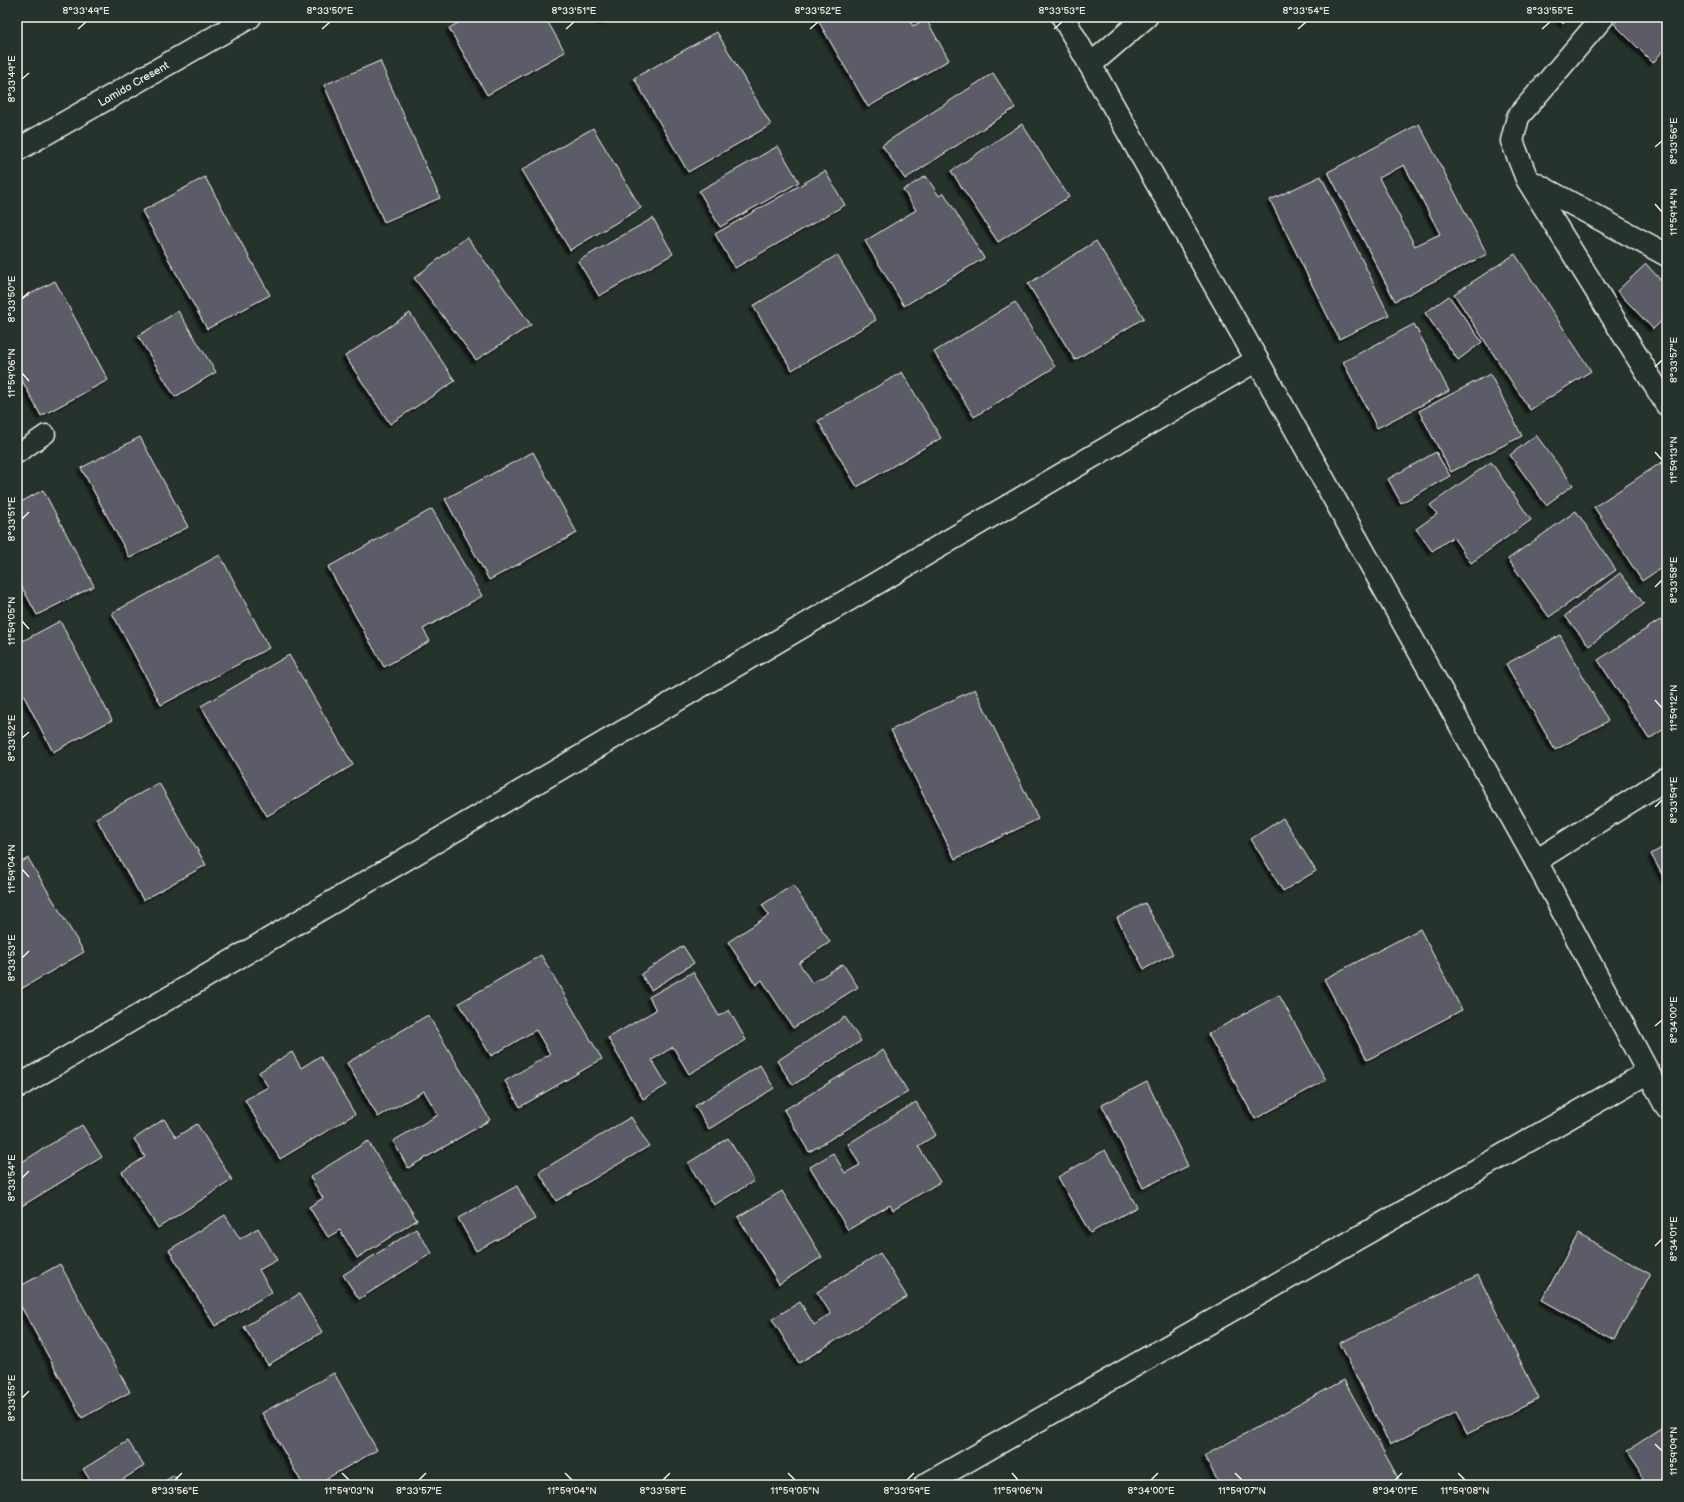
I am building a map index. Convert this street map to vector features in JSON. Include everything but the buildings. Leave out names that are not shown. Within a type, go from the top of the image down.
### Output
[{"type":"street","points":[[1063,17],[1257,360],[1536,861],[1647,1073],[1667,1108]]},
{"type":"street","points":[[1090,65],[1146,17]]},
{"type":"street","points":[[1603,17],[1518,117],[1512,141],[1527,179],[1667,405]]},
{"type":"street","name":"Lamido Cresent","points":[[17,150],[237,20]]},
{"type":"street","points":[[1527,179],[1667,255]]},
{"type":"street","points":[[17,1087],[1257,360]]},
{"type":"street","points":[[1536,861],[1667,778]]},
{"type":"street","points":[[925,1485],[1647,1073]]},
{"type":"lane","points":[[17,454],[46,434]]}]
